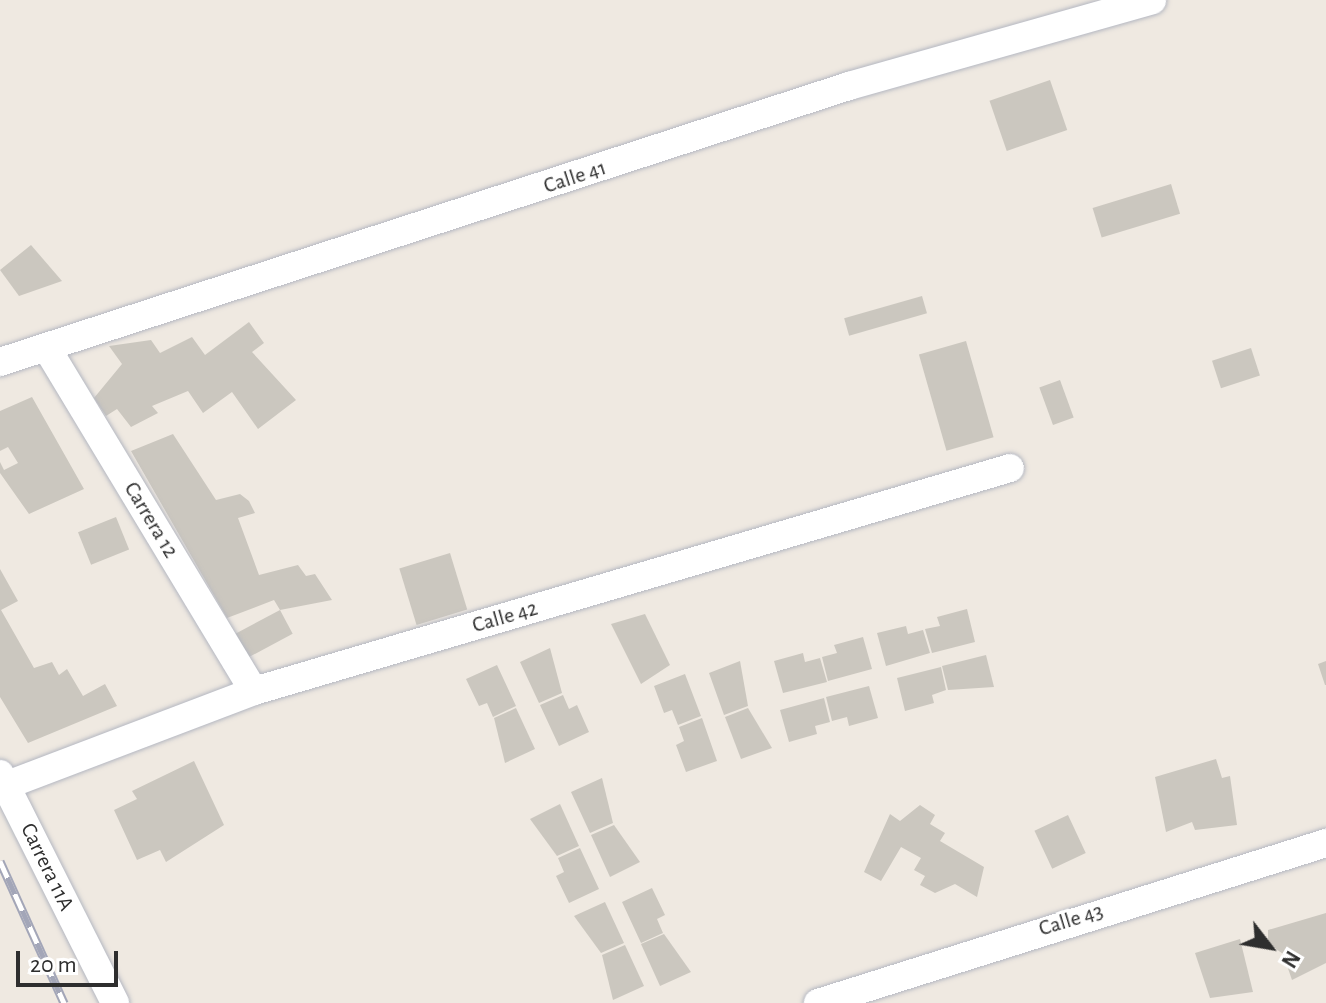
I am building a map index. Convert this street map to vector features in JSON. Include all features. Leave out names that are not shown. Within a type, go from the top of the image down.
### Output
[{"type":"street","name":"Calle 41","points":[[0,362],[48,350],[849,86],[1152,0]]},
{"type":"street","name":"Carrera 12","points":[[48,350],[254,691]]},
{"type":"street","name":"Calle 42","points":[[4,780],[254,691],[1010,468]]},
{"type":"street","name":"Carrera 11A","points":[[4,780],[115,1003]]},
{"type":"street","name":"Calle 43","points":[[818,1003],[1326,843]]},
{"type":"building","points":[[1050,80],[1067,130],[1007,151],[989,101]]},
{"type":"building","points":[[1171,184],[1180,214],[1102,238],[1093,208]]},
{"type":"building","points":[[31,245],[62,281],[19,296],[0,270]]},
{"type":"building","points":[[922,296],[927,313],[849,336],[844,318]]},
{"type":"building","points":[[249,322],[264,343],[252,352],[296,400],[258,429],[232,392],[203,413],[188,391],[152,406],[158,413],[131,427],[117,409],[106,416],[94,398],[122,364],[109,346],[151,340],[160,353],[192,337],[205,355]]},
{"type":"building","points":[[966,341],[994,437],[946,451],[919,355]]},
{"type":"building","points":[[1251,348],[1260,376],[1221,388],[1212,361]]},
{"type":"building","points":[[1060,380],[1074,418],[1053,425],[1039,388]]},
{"type":"building","points":[[32,397],[84,489],[29,514],[0,473],[0,462],[4,470],[18,463],[8,447],[0,451],[0,411]]},
{"type":"building","points":[[173,434],[216,500],[240,494],[249,501],[255,513],[238,518],[259,575],[298,565],[306,576],[315,574],[332,600],[280,610],[274,600],[227,618],[131,451]]},
{"type":"building","points":[[116,517],[129,549],[91,565],[78,532]]},
{"type":"building","points":[[450,553],[467,609],[417,625],[399,568]]},
{"type":"building","points":[[0,569],[18,601],[1,610],[34,668],[52,662],[59,675],[67,669],[83,696],[105,684],[117,706],[28,743],[0,697]]},
{"type":"building","points":[[967,609],[975,642],[932,653],[925,629],[940,626],[937,617]]},
{"type":"building","points":[[280,610],[293,634],[248,658],[235,634]]},
{"type":"building","points":[[645,614],[670,665],[641,684],[611,624]]},
{"type":"building","points":[[906,626],[908,634],[923,630],[930,653],[886,666],[877,633]]},
{"type":"building","points":[[863,637],[872,669],[828,681],[822,657],[837,653],[834,645]]},
{"type":"building","points":[[550,648],[562,693],[539,703],[520,662]]},
{"type":"building","points":[[803,653],[805,662],[820,658],[827,682],[783,693],[774,661]]},
{"type":"building","points":[[986,655],[994,687],[948,690],[942,666]]},
{"type":"building","points":[[740,661],[748,706],[724,715],[709,673]]},
{"type":"building","points":[[1326,661],[1326,685],[1325,685],[1318,664]]},
{"type":"building","points":[[497,665],[516,706],[493,717],[487,703],[479,706],[466,679]]},
{"type":"building","points":[[941,667],[946,690],[932,695],[934,703],[905,711],[897,678]]},
{"type":"building","points":[[685,674],[701,716],[678,725],[672,710],[664,713],[654,686]]},
{"type":"building","points":[[869,686],[878,718],[849,726],[847,717],[832,721],[826,697]]},
{"type":"building","points":[[563,695],[569,709],[577,705],[589,732],[559,746],[540,705]]},
{"type":"building","points":[[824,698],[830,722],[815,726],[817,734],[789,742],[780,710]]},
{"type":"building","points":[[516,708],[535,749],[505,763],[494,718]]},
{"type":"building","points":[[748,708],[772,748],[741,759],[725,717]]},
{"type":"building","points":[[702,718],[717,761],[686,772],[676,745],[684,741],[679,727]]},
{"type":"building","points":[[1216,759],[1222,778],[1230,776],[1237,825],[1195,830],[1192,822],[1166,832],[1155,777]]},
{"type":"building","points":[[194,761],[224,825],[166,862],[160,850],[137,860],[114,810],[137,799],[132,791]]},
{"type":"building","points":[[602,778],[613,823],[590,833],[571,792]]},
{"type":"building","points":[[560,804],[579,846],[557,856],[530,819]]},
{"type":"building","points":[[920,805],[935,815],[930,824],[945,833],[940,841],[984,867],[977,897],[955,884],[935,893],[920,885],[925,876],[914,870],[921,858],[901,847],[881,881],[864,872],[890,814],[900,821]]},
{"type":"building","points":[[1068,815],[1086,853],[1052,869],[1034,831]]},
{"type":"building","points":[[614,825],[640,862],[610,877],[591,835]]},
{"type":"building","points":[[580,848],[599,889],[569,903],[556,876],[564,872],[558,858]]},
{"type":"building","points":[[652,888],[665,915],[657,919],[663,933],[641,943],[622,902]]},
{"type":"building","points":[[605,902],[624,943],[601,953],[574,916]]},
{"type":"building","points":[[1326,913],[1326,963],[1292,980],[1283,954],[1268,943],[1268,930]]},
{"type":"building","points":[[664,934],[691,972],[660,986],[641,944]]},
{"type":"building","points":[[1240,939],[1253,992],[1210,998],[1195,953]]},
{"type":"building","points":[[625,945],[644,986],[613,1000],[602,955]]},
{"type":"railway","points":[[0,861],[64,1003]]}]
